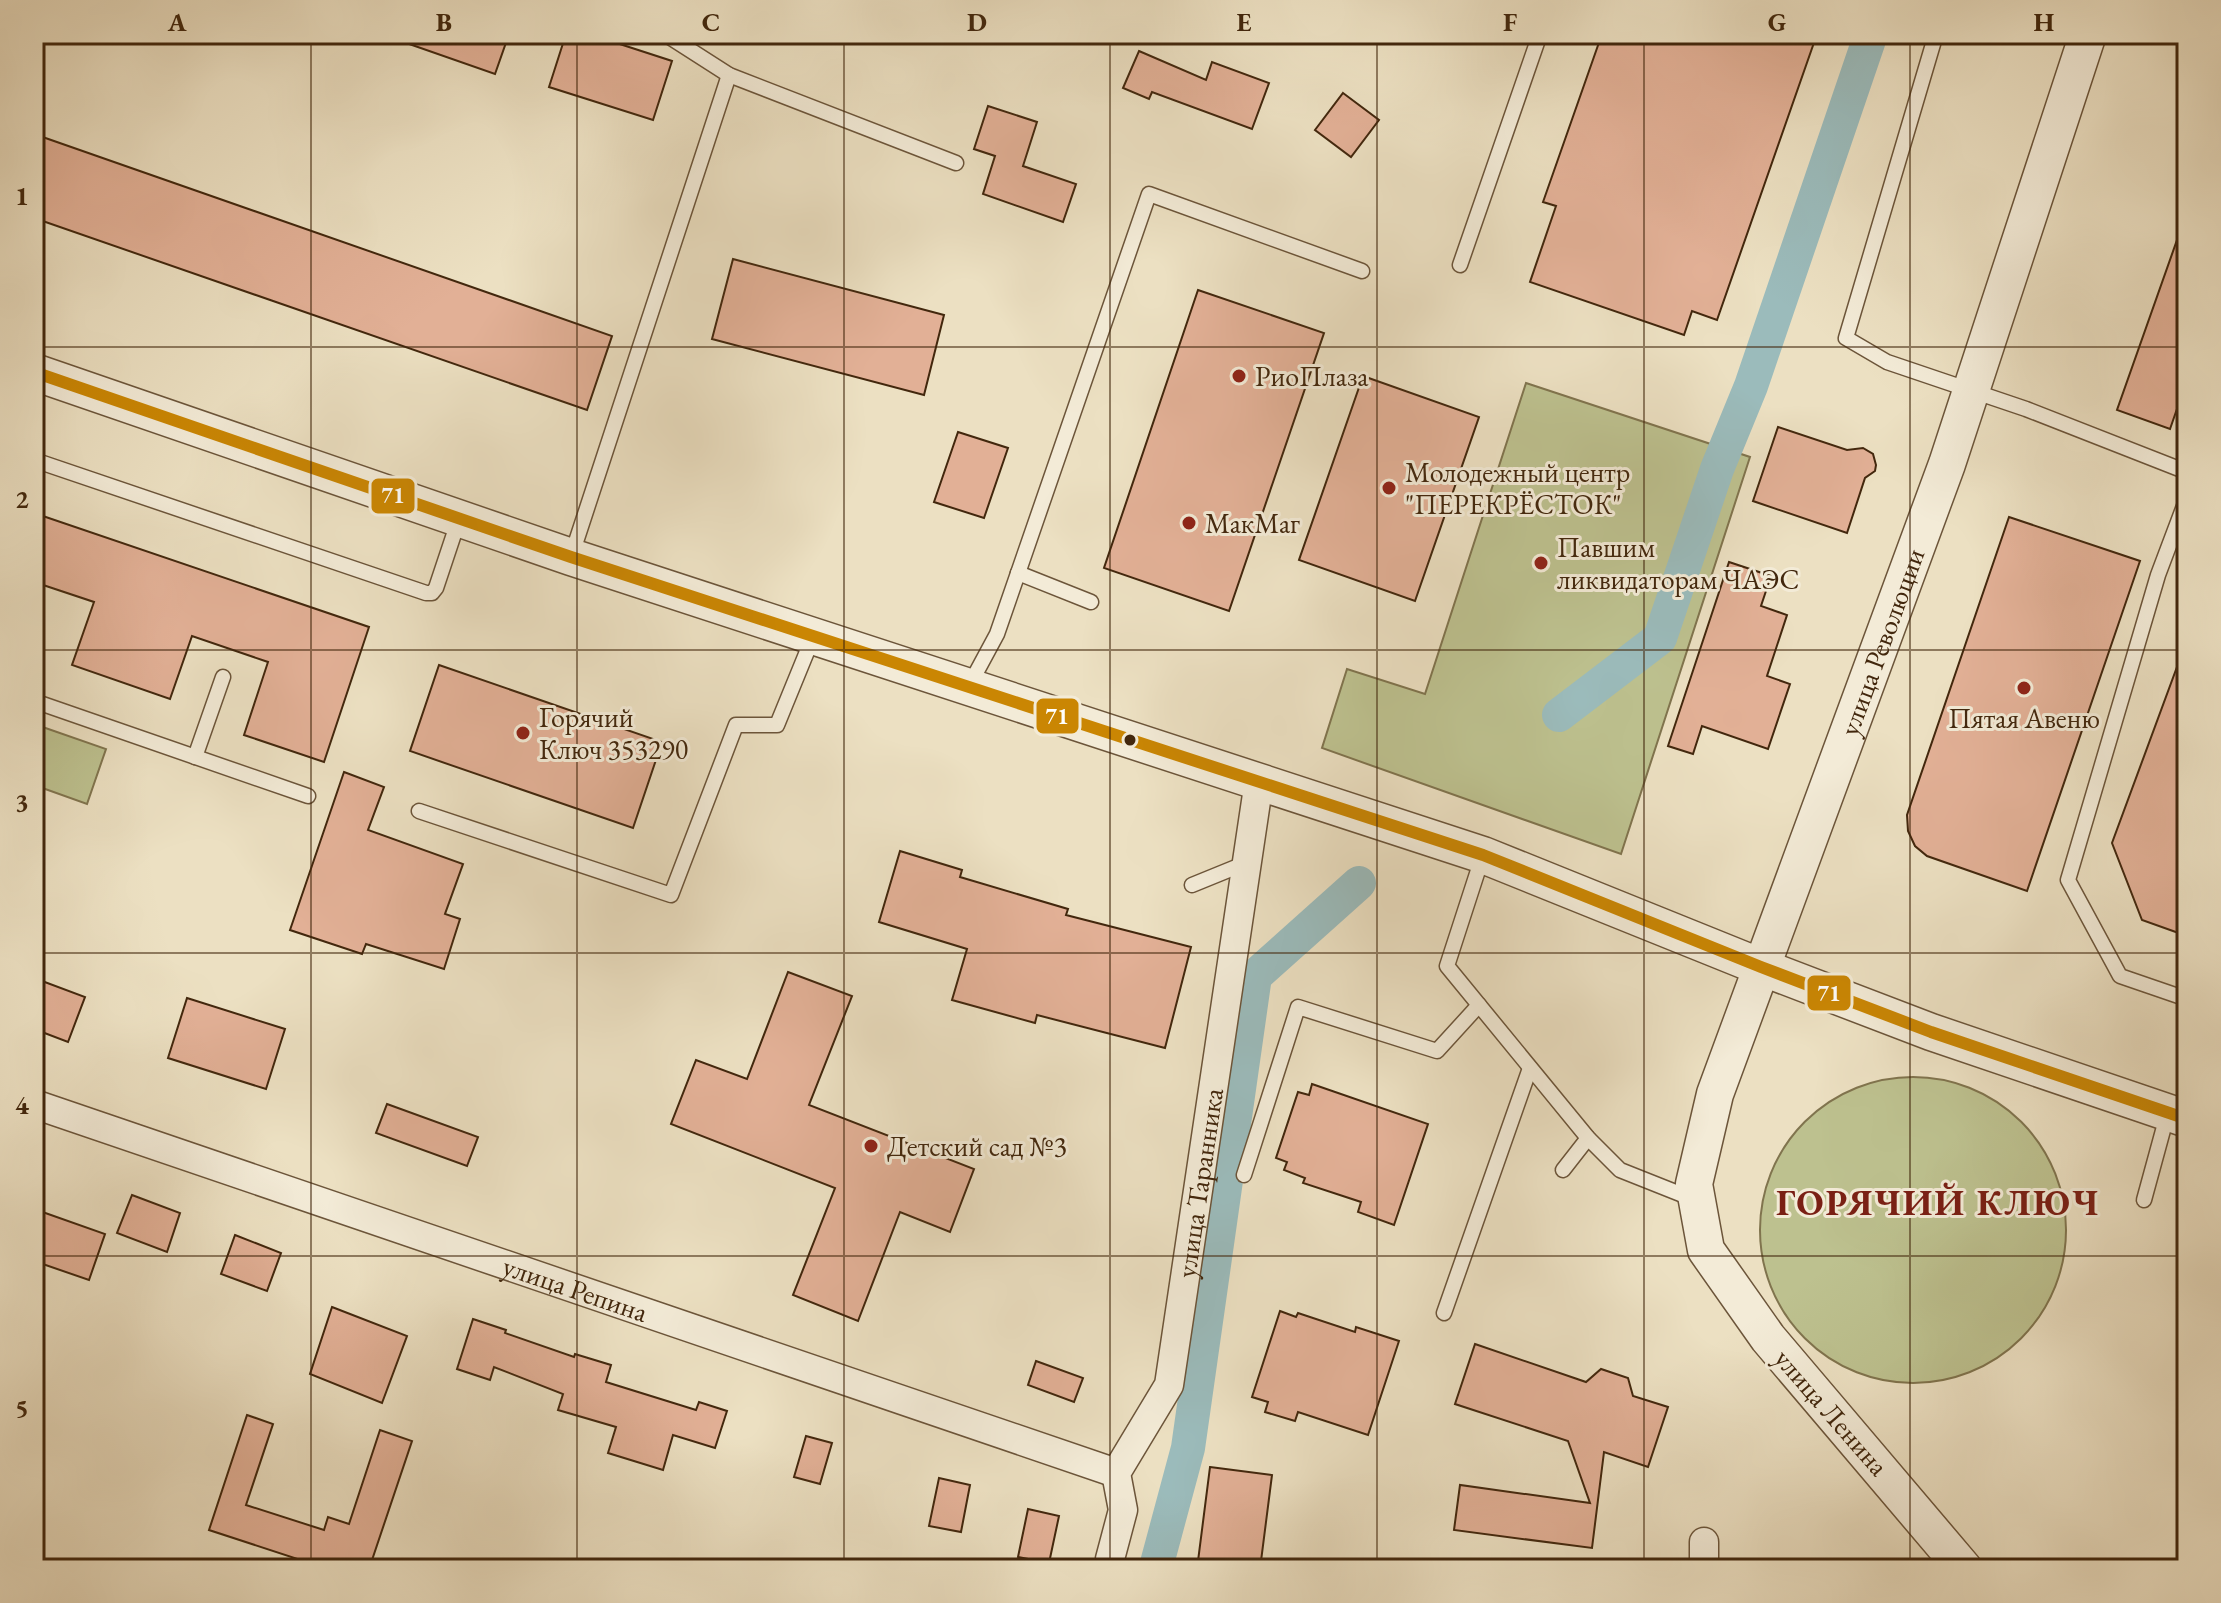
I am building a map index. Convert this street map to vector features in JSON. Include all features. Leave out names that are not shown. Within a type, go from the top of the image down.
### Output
[{"type":"street","name":"улица Революции","points":[[1706,1250],[1694,1184],[1715,1094],[1941,479],[2088,34]]},
{"type":"street","points":[[34,372],[571,557],[1483,855],[1931,1032],[2178,1115]]},
{"type":"street","name":"улица Таранника","points":[[1116,1473],[1169,1385],[1259,781]]},
{"type":"street","name":"улица Репина","points":[[34,1104],[1116,1473]]},
{"type":"street","name":"улица Ленина","points":[[1706,1250],[1768,1338],[1964,1569]]},
{"type":"street","points":[[1113,1569],[1110,1559],[1123,1510],[1116,1473]]},
{"type":"lane","points":[[665,34],[729,75],[956,163]]},
{"type":"lane","points":[[1460,265],[1540,34]]},
{"type":"lane","points":[[1936,34],[1846,338],[1887,362],[2187,472]]},
{"type":"lane","points":[[571,557],[729,75]]},
{"type":"lane","points":[[969,686],[997,634],[1149,194],[1362,271]]},
{"type":"lane","points":[[34,460],[426,593],[432,593],[436,588],[459,519]]},
{"type":"lane","points":[[2187,498],[2158,575],[2068,880],[2120,976],[2187,999]]},
{"type":"lane","points":[[1018,573],[1091,602]]},
{"type":"lane","points":[[419,811],[671,895],[736,725],[777,725],[813,637]]},
{"type":"lane","points":[[195,757],[223,677]]},
{"type":"lane","points":[[34,701],[308,796]]},
{"type":"lane","points":[[1483,855],[1447,966],[1588,1138],[1620,1170],[1697,1201]]},
{"type":"lane","points":[[1192,885],[1246,863]]},
{"type":"lane","points":[[1244,1175],[1298,1007],[1437,1051],[1479,1005]]},
{"type":"lane","points":[[1444,1313],[1530,1068]]},
{"type":"lane","points":[[2144,1200],[2178,1115]]},
{"type":"lane","points":[[1563,1170],[1588,1138]]},
{"type":"green space","points":[[1526,383],[1750,457],[1621,854],[1322,748],[1347,669],[1425,694]]},
{"type":"green space","points":[[34,724],[106,749],[87,804],[34,785]]},
{"type":"green space","points":[[1913,1077],[1943,1080],[1972,1088],[1998,1103],[2021,1122],[2040,1145],[2055,1171],[2063,1200],[2066,1230],[2063,1260],[2055,1289],[2040,1315],[2021,1338],[1998,1357],[1972,1372],[1943,1380],[1913,1383],[1883,1380],[1854,1372],[1828,1357],[1805,1338],[1786,1315],[1771,1289],[1763,1260],[1760,1230],[1763,1200],[1771,1171],[1786,1145],[1805,1122],[1828,1103],[1854,1088],[1883,1080]]},
{"type":"building","points":[[392,34],[509,34],[495,74],[392,38]]},
{"type":"building","points":[[566,34],[589,34],[672,61],[653,120],[549,87]]},
{"type":"building","points":[[1602,34],[1817,34],[1717,320],[1692,311],[1684,335],[1530,282],[1556,206],[1543,202]]},
{"type":"building","points":[[1139,51],[1206,80],[1212,62],[1269,83],[1252,129],[1152,92],[1149,99],[1123,88]]},
{"type":"building","points":[[1343,93],[1379,120],[1351,157],[1315,130]]},
{"type":"building","points":[[988,106],[1037,122],[1023,166],[1076,184],[1063,222],[983,194],[995,156],[974,149]]},
{"type":"building","points":[[34,134],[612,336],[587,410],[34,218]]},
{"type":"building","points":[[2183,223],[2187,224],[2187,380],[2170,429],[2117,410]]},
{"type":"building","points":[[733,259],[944,315],[924,395],[712,339]]},
{"type":"building","points":[[1198,290],[1324,333],[1229,611],[1104,568]]},
{"type":"building","name":"Молодежный центр \"ПЕРЕКРЁСТОК\"","points":[[1363,376],[1479,417],[1415,601],[1299,560]]},
{"type":"building","points":[[1778,427],[1847,450],[1863,448],[1873,454],[1875,471],[1865,478],[1847,533],[1753,501]]},
{"type":"building","points":[[958,432],[1008,448],[984,518],[934,502]]},
{"type":"building","points":[[34,513],[369,627],[324,762],[244,735],[268,662],[192,636],[170,699],[72,665],[94,602],[34,582]]},
{"type":"building","name":"Пятая Авеню","points":[[2009,517],[2140,561],[2027,891],[1927,856],[1915,846],[1908,831],[1907,815]]},
{"type":"building","points":[[1729,562],[1771,576],[1761,606],[1787,615],[1767,676],[1790,684],[1768,749],[1702,726],[1693,754],[1668,746]]},
{"type":"building","points":[[2184,648],[2187,649],[2187,936],[2142,920],[2112,843]]},
{"type":"building","points":[[439,665],[662,742],[633,828],[410,751]]},
{"type":"building","points":[[344,772],[384,787],[368,830],[463,864],[445,914],[460,919],[444,969],[366,944],[362,954],[290,930]]},
{"type":"building","points":[[900,851],[962,870],[960,877],[1068,909],[1066,915],[1191,947],[1165,1048],[1037,1015],[1035,1023],[952,1000],[967,949],[879,922]]},
{"type":"building","points":[[788,972],[852,996],[809,1105],[974,1169],[950,1232],[900,1212],[858,1321],[793,1295],[835,1188],[671,1124],[696,1060],[747,1079]]},
{"type":"building","points":[[34,978],[85,997],[68,1042],[34,1029]]},
{"type":"building","points":[[187,998],[285,1029],[266,1089],[168,1058]]},
{"type":"building","points":[[1312,1084],[1428,1124],[1394,1225],[1358,1212],[1361,1202],[1303,1183],[1305,1178],[1284,1170],[1287,1162],[1276,1158],[1298,1092],[1309,1095]]},
{"type":"building","points":[[387,1104],[478,1137],[467,1166],[376,1133]]},
{"type":"building","points":[[132,1195],[180,1213],[167,1252],[117,1233]]},
{"type":"building","points":[[34,1209],[105,1234],[89,1280],[34,1261]]},
{"type":"building","points":[[235,1235],[281,1253],[267,1291],[221,1274]]},
{"type":"building","points":[[332,1307],[407,1336],[382,1403],[310,1374]]},
{"type":"building","points":[[1280,1311],[1296,1317],[1298,1313],[1355,1332],[1356,1327],[1399,1341],[1368,1435],[1298,1412],[1295,1421],[1265,1412],[1268,1402],[1252,1397]]},
{"type":"building","points":[[473,1319],[574,1357],[575,1354],[611,1365],[606,1382],[696,1410],[699,1402],[727,1411],[715,1448],[673,1435],[663,1470],[608,1453],[616,1427],[558,1410],[563,1394],[494,1367],[490,1380],[457,1369]]},
{"type":"building","points":[[1475,1344],[1586,1382],[1601,1369],[1628,1378],[1633,1396],[1668,1407],[1648,1467],[1604,1452],[1592,1548],[1454,1530],[1460,1485],[1590,1503],[1568,1441],[1455,1404]]},
{"type":"building","points":[[1036,1361],[1083,1378],[1074,1402],[1028,1385]]},
{"type":"building","points":[[247,1415],[273,1424],[246,1505],[324,1530],[328,1517],[349,1524],[380,1430],[412,1441],[369,1569],[328,1569],[209,1530]]},
{"type":"building","points":[[806,1436],[832,1443],[820,1484],[794,1477]]},
{"type":"building","points":[[1210,1467],[1272,1475],[1260,1569],[1197,1569]]},
{"type":"building","points":[[939,1478],[970,1485],[961,1532],[929,1526]]},
{"type":"building","points":[[1028,1509],[1059,1516],[1049,1563],[1018,1557]]},
{"type":"waterway","points":[[1559,715],[1660,638],[1717,469],[1751,386],[1871,34]]},
{"type":"waterway","points":[[1156,1567],[1188,1448],[1255,976],[1359,883]]},
{"type":"transit line","name":"71","points":[[34,372],[571,557],[1483,855],[1931,1032],[2187,1119]]},
{"type":"place","name":"РиоПлаза","points":[[1239,376]]},
{"type":"place","name":"Молодежный центр \"ПЕРЕКРЁСТОК\"","points":[[1389,488]]},
{"type":"place","name":"МакМаг","points":[[1189,523]]},
{"type":"place","name":"Павшим ликвидаторам ЧАЭС","points":[[1541,563]]},
{"type":"place","name":"Пятая Авеню","points":[[2024,688]]},
{"type":"place","name":"Горячий Ключ 353290","points":[[523,733]]},
{"type":"place","name":"Детский сад №3","points":[[871,1146]]},
{"type":"district","name":"ГОРЯЧИЙ КЛЮЧ","points":[[1938,1202]]}]
